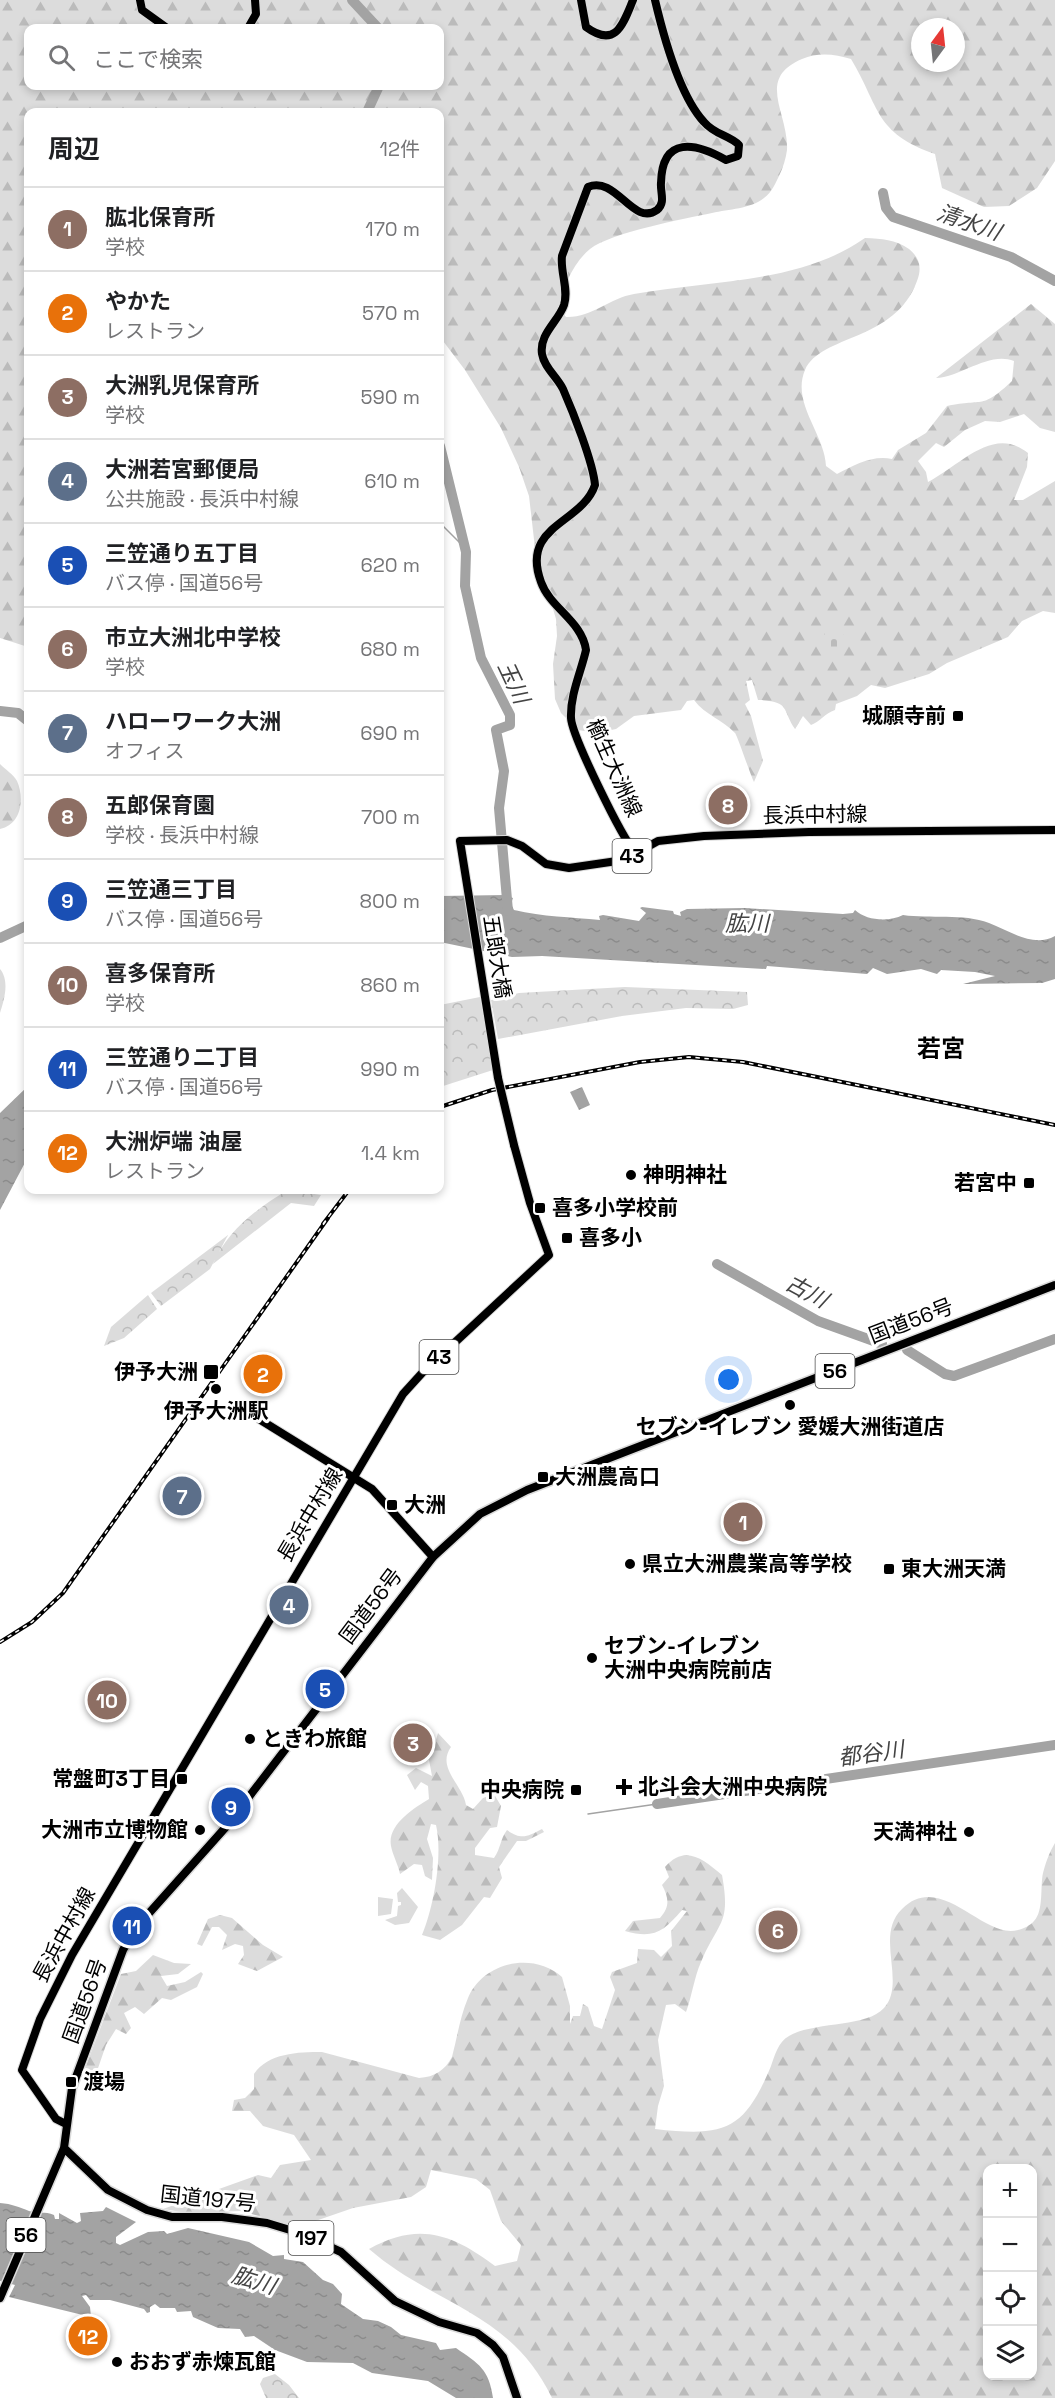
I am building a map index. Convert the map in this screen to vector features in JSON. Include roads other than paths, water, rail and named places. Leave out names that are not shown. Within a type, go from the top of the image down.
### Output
[{"type":"highway","name":"国道56号","points":[[0,2298],[64,2148],[72,2088],[123,1950],[134,1930],[220,1834],[433,1557],[480,1514],[527,1490],[1055,1285]]},
{"type":"highway","name":"国道197号","points":[[64,2148],[108,2190],[147,2210],[172,2217],[222,2217],[267,2223],[300,2233],[341,2252],[395,2301],[439,2322],[477,2333],[493,2345],[503,2357],[517,2398]]},
{"type":"main road","points":[[140,0],[142,10],[161,24]]},
{"type":"main road","points":[[250,24],[256,15],[255,0]]},
{"type":"main road","points":[[581,0],[586,27],[600,35],[620,30],[633,0]]},
{"type":"main road","name":"櫛生大洲線","points":[[635,852],[583,754],[572,728],[572,708],[585,643],[582,634],[550,599],[539,577],[537,567],[542,540],[587,500],[595,485],[567,399],[542,356],[542,345],[544,336],[565,303],[566,293],[560,266],[588,187],[602,184],[631,207],[640,212],[649,213],[661,204],[660,183],[666,161],[675,149],[684,145],[697,146],[726,160],[738,156],[739,145],[715,133],[702,121],[695,109],[665,42],[655,0]]},
{"type":"main road","name":"長浜中村線","points":[[463,855],[460,841],[493,838],[522,846],[536,859],[557,867],[624,860],[657,841],[704,837],[809,832],[1055,830]]},
{"type":"main road","name":"五郎大橋","points":[[463,855],[496,1064]]},
{"type":"main road","name":"長浜中村線","points":[[66,2124],[56,2119],[22,2070],[40,2019],[99,1906],[403,1394],[423,1372],[549,1255],[530,1203],[496,1064]]},
{"type":"main road","points":[[246,1411],[382,1498],[433,1557]]},
{"type":"water","name":"肱川","points":[[505,895],[513,898],[511,904],[514,910],[600,920],[599,916],[603,915],[639,921],[646,913],[640,908],[642,907],[673,911],[674,914],[681,916],[680,912],[687,909],[744,908],[843,914],[853,913],[855,910],[860,914],[878,919],[891,919],[903,915],[968,918],[989,923],[1030,939],[1047,939],[1055,936],[1055,979],[1042,983],[963,984],[995,976],[941,970],[937,974],[921,969],[887,974],[873,968],[867,974],[767,966],[766,969],[542,956],[512,957],[444,943],[444,896]]},
{"type":"water","points":[[582,1087],[590,1105],[579,1110],[570,1092]]},
{"type":"water","points":[[24,1090],[24,1165],[0,1210],[0,1113]]},
{"type":"water","name":"肱川","points":[[0,2203],[32,2212],[51,2214],[55,2219],[59,2219],[59,2213],[77,2223],[81,2221],[80,2213],[103,2211],[106,2207],[136,2222],[116,2237],[116,2243],[120,2245],[148,2232],[164,2231],[167,2234],[188,2228],[249,2242],[273,2256],[284,2255],[284,2259],[303,2262],[323,2280],[333,2284],[342,2294],[341,2304],[363,2319],[378,2321],[401,2335],[436,2343],[440,2350],[456,2348],[471,2358],[486,2374],[493,2398],[456,2398],[428,2381],[372,2373],[353,2363],[307,2362],[275,2350],[254,2336],[245,2337],[240,2329],[218,2328],[193,2317],[191,2311],[177,2312],[175,2308],[160,2308],[155,2304],[147,2313],[144,2309],[110,2300],[90,2300],[86,2295],[82,2296],[90,2307],[91,2317],[9,2297],[15,2285],[0,2281]]},
{"type":"waterway","name":"玉川","points":[[352,0],[374,24]]},
{"type":"waterway","name":"玉川","points":[[369,108],[377,90]]},
{"type":"waterway","name":"清水川","points":[[883,193],[886,208],[893,217],[1011,257],[1055,281]]},
{"type":"waterway","name":"玉川","points":[[444,462],[466,552],[465,586],[481,658],[510,715],[510,725],[496,730],[504,771],[499,808],[508,911]]},
{"type":"waterway","points":[[444,527],[464,547]]},
{"type":"waterway","points":[[0,711],[18,713],[24,718]]},
{"type":"waterway","points":[[0,938],[24,927]]},
{"type":"waterway","name":"古川","points":[[717,1264],[818,1321],[882,1344]]},
{"type":"waterway","name":"古川","points":[[907,1350],[945,1374],[954,1376],[1055,1339]]},
{"type":"waterway","name":"都谷川","points":[[657,1804],[1055,1745]]},
{"type":"waterway","points":[[588,1814],[657,1804]]},
{"type":"railway","points":[[444,1106],[492,1090],[640,1062],[689,1057],[743,1062],[1055,1125]]},
{"type":"railway","points":[[323,1224],[346,1194]]},
{"type":"railway","points":[[0,1642],[32,1622],[63,1593],[328,1218]]},
{"type":"place","name":"城願寺前","points":[[958,716]]},
{"type":"place","name":"五郎保育園","points":[[728,805]]},
{"type":"place","name":"神明神社","points":[[631,1175]]},
{"type":"place","name":"若宮中","points":[[1029,1183]]},
{"type":"place","name":"喜多小学校前","points":[[540,1208]]},
{"type":"place","name":"喜多小","points":[[567,1238]]},
{"type":"place","name":"伊予大洲","points":[[211,1372]]},
{"type":"place","name":"やかた","points":[[263,1374]]},
{"type":"place","name":"伊予大洲駅","points":[[216,1389]]},
{"type":"place","name":"セブン-イレブン 愛媛大洲街道店","points":[[790,1405]]},
{"type":"place","name":"大洲農高口","points":[[543,1477]]},
{"type":"place","name":"ハローワーク大洲","points":[[182,1496]]},
{"type":"place","name":"大洲","points":[[392,1505]]},
{"type":"place","name":"肱北保育所","points":[[743,1522]]},
{"type":"place","name":"県立大洲農業高等学校","points":[[630,1564]]},
{"type":"place","name":"東大洲天満","points":[[889,1569]]},
{"type":"place","name":"大洲若宮郵便局","points":[[289,1605]]},
{"type":"place","name":"セブン-イレブン 大洲中央病院前店","points":[[592,1658]]},
{"type":"place","name":"三笠通り五丁目","points":[[325,1689]]},
{"type":"place","name":"喜多保育所","points":[[107,1700]]},
{"type":"place","name":"ときわ旅館","points":[[250,1739]]},
{"type":"place","name":"大洲乳児保育所","points":[[413,1743]]},
{"type":"place","name":"常盤町3丁目","points":[[182,1779]]},
{"type":"place","name":"北斗会大洲中央病院","points":[[624,1787]]},
{"type":"place","name":"中央病院","points":[[576,1790]]},
{"type":"place","name":"三笠通三丁目","points":[[231,1807]]},
{"type":"place","name":"大洲市立博物館","points":[[200,1830]]},
{"type":"place","name":"天満神社","points":[[969,1832]]},
{"type":"place","name":"三笠通り二丁目","points":[[132,1926]]},
{"type":"place","name":"市立大洲北中学校","points":[[778,1930]]},
{"type":"place","name":"渡場","points":[[71,2082]]},
{"type":"place","name":"大洲炉端 油屋","points":[[88,2336]]},
{"type":"place","name":"おおず赤煉瓦館","points":[[117,2362]]},
{"type":"district","name":"若宮","points":[[941,1049]]}]
